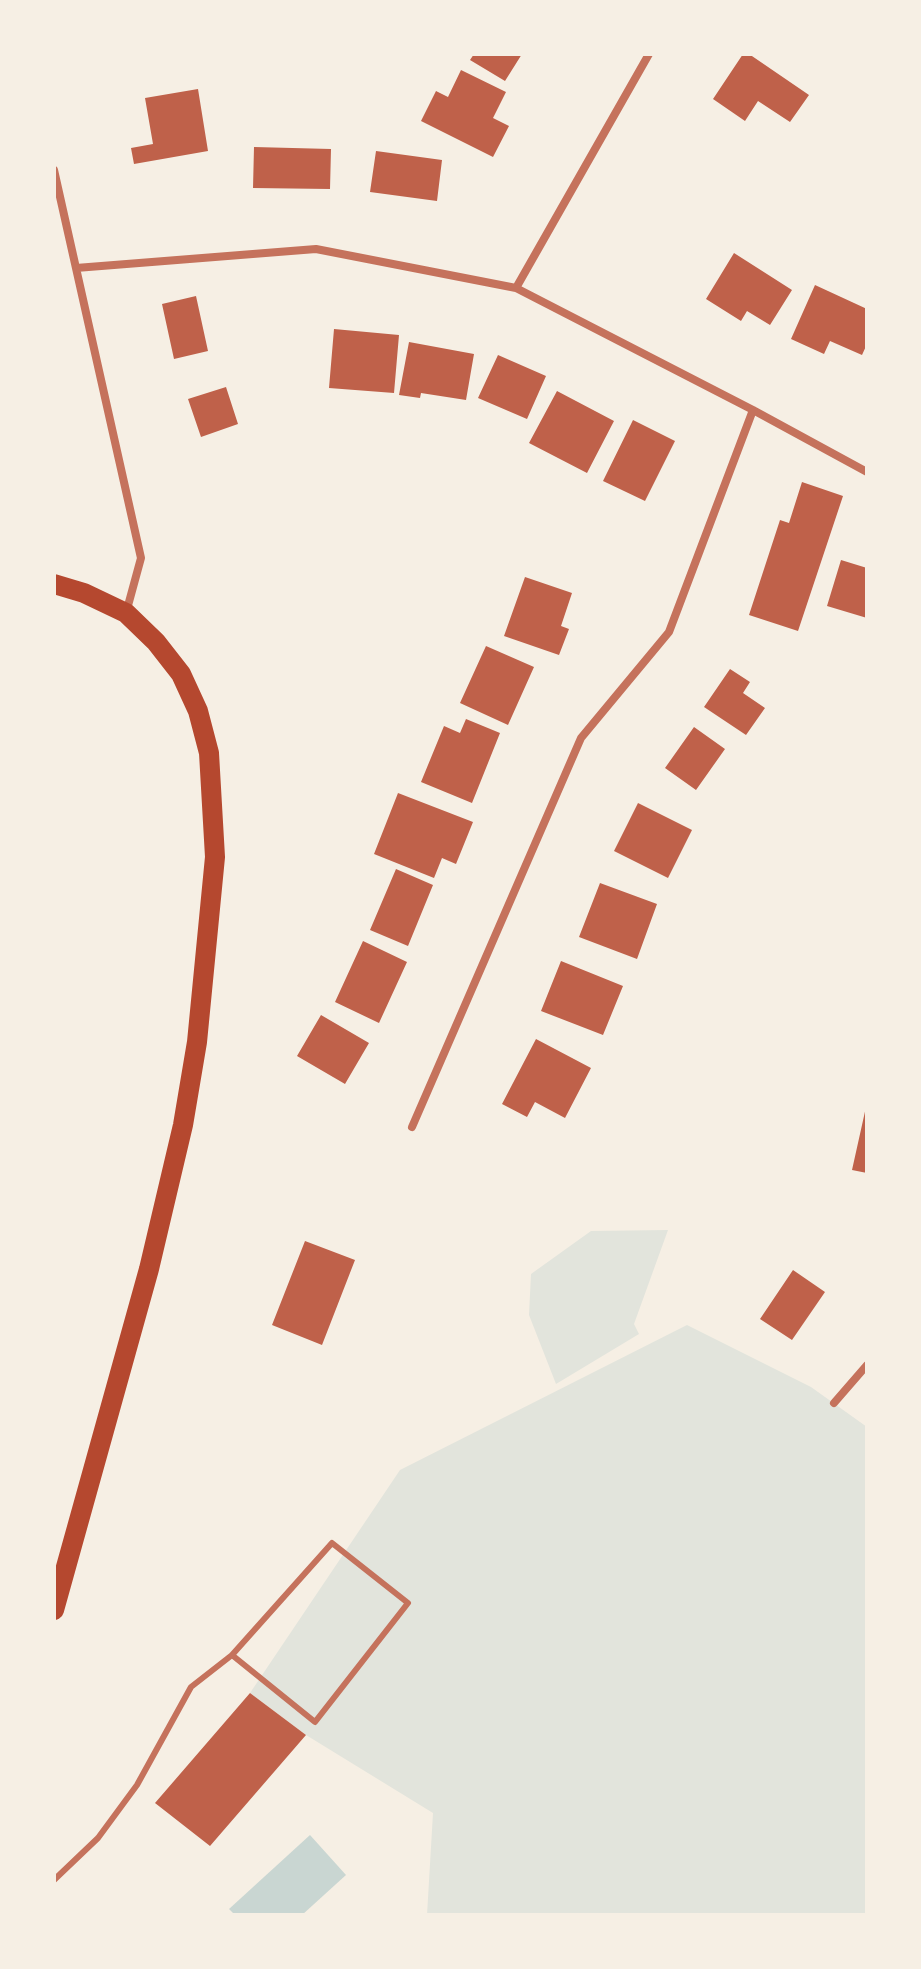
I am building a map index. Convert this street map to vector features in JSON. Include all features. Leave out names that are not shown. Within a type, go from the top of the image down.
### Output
[{"type":"main road","points":[[54,584],[84,593],[126,613],[156,642],[181,674],[198,711],[209,753],[215,857],[197,1042],[183,1125],[149,1269],[54,1610]]},
{"type":"street","points":[[516,288],[649,54]]},
{"type":"street","points":[[54,170],[141,558],[126,613]]},
{"type":"street","points":[[76,268],[316,249],[516,288],[867,472]]},
{"type":"street","points":[[412,1127],[581,738],[669,632],[753,410]]},
{"type":"street","points":[[834,1403],[867,1365]]},
{"type":"lane","points":[[54,1880],[98,1838],[137,1785],[191,1687],[232,1655],[332,1543],[408,1603],[315,1722],[232,1655]]},
{"type":"shaded area","points":[[668,1230],[634,1324],[639,1334],[556,1384],[529,1315],[531,1274],[591,1231]]},
{"type":"shaded area","points":[[687,1325],[811,1387],[867,1427],[867,1915],[427,1915],[433,1813],[306,1735],[250,1693],[400,1470]]},
{"type":"shaded area","points":[[310,1835],[346,1875],[302,1915],[235,1915],[229,1909]]},
{"type":"building","points":[[474,54],[522,54],[505,81],[470,60]]},
{"type":"building","points":[[743,54],[749,54],[809,95],[790,122],[758,101],[745,121],[713,99]]},
{"type":"building","points":[[461,70],[506,92],[493,118],[509,126],[493,157],[421,121],[436,91],[448,97]]},
{"type":"building","points":[[198,89],[208,151],[134,164],[131,148],[153,144],[145,98]]},
{"type":"building","points":[[254,147],[331,149],[330,189],[253,188]]},
{"type":"building","points":[[376,151],[442,160],[437,201],[370,192]]},
{"type":"building","points":[[734,253],[792,290],[770,325],[747,311],[741,321],[706,299]]},
{"type":"building","points":[[815,285],[867,309],[867,344],[862,355],[830,341],[824,354],[791,339]]},
{"type":"building","points":[[196,296],[208,351],[174,359],[162,304]]},
{"type":"building","points":[[334,329],[399,335],[394,393],[329,388]]},
{"type":"building","points":[[409,342],[474,354],[466,400],[421,393],[420,398],[399,395]]},
{"type":"building","points":[[498,355],[546,376],[527,419],[478,398]]},
{"type":"building","points":[[226,387],[238,424],[201,437],[188,399]]},
{"type":"building","points":[[557,391],[614,421],[587,473],[529,443]]},
{"type":"building","points":[[633,420],[675,441],[645,501],[603,481]]},
{"type":"building","points":[[802,482],[843,496],[798,631],[749,615],[780,520],[789,523]]},
{"type":"building","points":[[841,560],[867,568],[867,618],[827,606]]},
{"type":"building","points":[[525,577],[572,593],[561,626],[569,629],[559,655],[504,636]]},
{"type":"building","points":[[486,646],[534,667],[508,725],[460,703]]},
{"type":"building","points":[[730,669],[750,682],[743,693],[765,708],[746,735],[704,707]]},
{"type":"building","points":[[466,719],[500,733],[472,803],[421,782],[444,726],[460,733]]},
{"type":"building","points":[[694,727],[725,749],[696,790],[665,768]]},
{"type":"building","points":[[398,793],[473,822],[456,864],[442,858],[434,878],[374,854]]},
{"type":"building","points":[[638,803],[692,830],[668,878],[614,851]]},
{"type":"building","points":[[396,869],[433,885],[408,946],[370,930]]},
{"type":"building","points":[[600,883],[657,904],[637,959],[579,937]]},
{"type":"building","points":[[363,941],[407,962],[379,1023],[335,1002]]},
{"type":"building","points":[[561,961],[623,986],[603,1035],[541,1011]]},
{"type":"building","points":[[321,1015],[369,1043],[345,1084],[297,1056]]},
{"type":"building","points":[[536,1039],[591,1068],[565,1118],[535,1102],[527,1117],[502,1104]]},
{"type":"building","points":[[867,1107],[867,1173],[852,1170]]},
{"type":"building","points":[[305,1241],[355,1260],[322,1345],[272,1325]]},
{"type":"building","points":[[793,1270],[825,1292],[792,1340],[760,1319]]},
{"type":"building","points":[[250,1693],[306,1735],[210,1846],[155,1803]]}]
